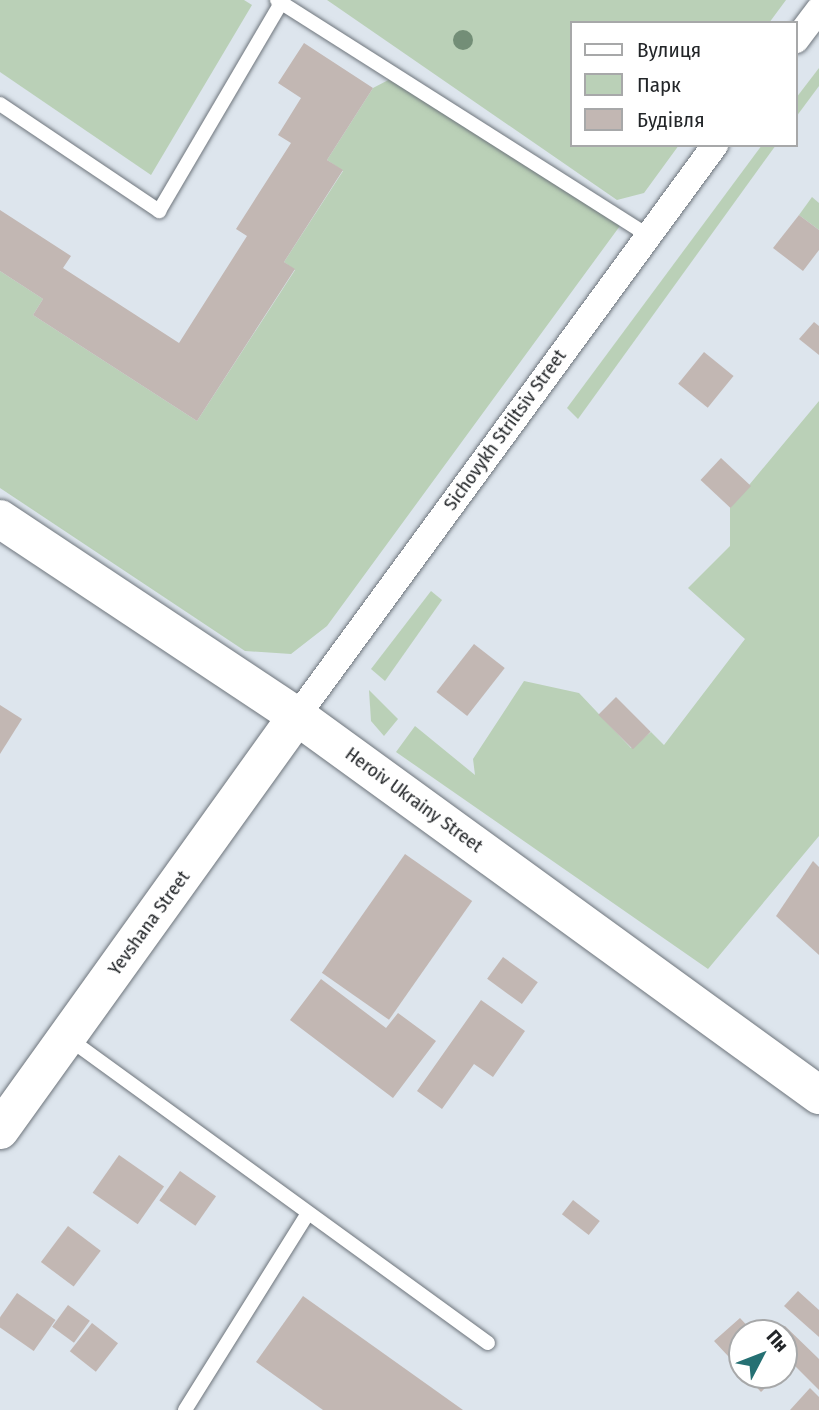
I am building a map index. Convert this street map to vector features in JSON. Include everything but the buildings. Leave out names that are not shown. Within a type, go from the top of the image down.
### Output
[{"type":"main road","name":"Heroiv Ukrainy Street","points":[[0,519],[297,716],[819,1095]]},
{"type":"main road","name":"Yevshana Street","points":[[0,1130],[297,716]]},
{"type":"street","points":[[798,37],[819,10]]},
{"type":"street","name":"Sichovykh Striltsiv Street","points":[[297,716],[646,234],[713,147]]},
{"type":"lane","points":[[0,104],[159,211],[279,1],[646,234]]},
{"type":"lane","points":[[66,1038],[488,1343]]},
{"type":"lane","points":[[185,1410],[308,1213]]},
{"type":"green space","points":[[0,0],[244,0],[252,5],[151,175],[0,72]]},
{"type":"green space","points":[[327,0],[786,0],[770,21],[570,21],[570,147],[678,147],[644,193],[617,200]]},
{"type":"green space","points":[[819,68],[819,86],[798,114],[798,95]]},
{"type":"green space","points":[[396,76],[625,219],[327,626],[291,654],[245,651],[0,488],[0,271],[43,299],[33,315],[197,421],[295,270],[284,262],[343,171],[327,160],[373,88]]},
{"type":"green space","points":[[761,147],[775,147],[578,419],[567,408]]},
{"type":"green space","points":[[812,197],[819,203],[819,230],[799,215]]},
{"type":"green space","points":[[819,401],[819,836],[708,969],[396,752],[415,726],[475,775],[473,759],[524,681],[579,693],[631,748],[651,732],[664,745],[745,639],[688,588],[730,546],[730,508]]},
{"type":"green space","points":[[431,591],[442,600],[385,681],[371,669]]},
{"type":"green space","points":[[369,690],[398,719],[384,736],[371,721]]}]
